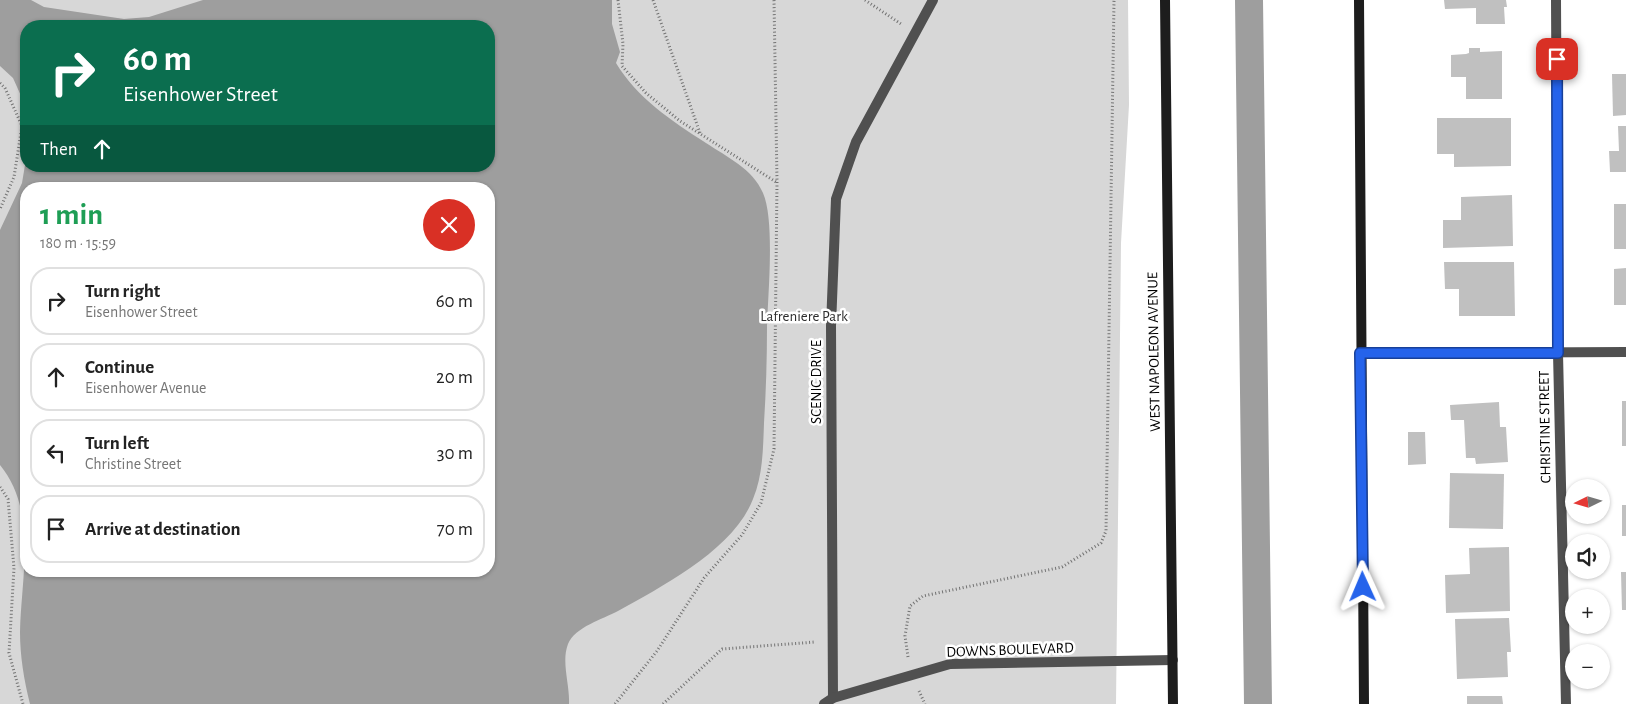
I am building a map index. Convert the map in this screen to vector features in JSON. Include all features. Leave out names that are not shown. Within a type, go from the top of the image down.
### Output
[{"type":"main road","name":"WEST NAPOLEON AVENUE","points":[[1165,0],[1173,704]]},
{"type":"main road","points":[[1358,0],[1364,704]]},
{"type":"street","name":"SCENIC DRIVE","points":[[829,701],[832,642],[831,326],[836,199],[856,142],[934,0]]},
{"type":"street","name":"CHRISTINE STREET","points":[[1556,0],[1558,353],[1566,704]]},
{"type":"street","points":[[1360,353],[1626,352]]},
{"type":"street","name":"DOWNS BOULEVARD","points":[[829,701],[911,674],[950,664],[1173,660]]},
{"type":"path","points":[[618,0],[623,44],[622,66],[646,94],[700,133],[777,182]]},
{"type":"path","points":[[652,0],[700,133]]},
{"type":"path","points":[[615,704],[657,650],[704,578],[742,535],[761,503],[774,449],[777,182],[774,0]]},
{"type":"path","points":[[866,0],[916,34]]},
{"type":"path","points":[[925,704],[911,674],[905,636],[910,606],[923,596],[1062,567],[1100,543],[1106,531],[1114,0]]},
{"type":"path","points":[[0,83],[5,88],[20,122]]},
{"type":"path","points":[[0,209],[14,177],[20,139]]},
{"type":"path","points":[[0,487],[8,499],[14,568],[9,653],[23,704]]},
{"type":"path","points":[[663,704],[722,649],[832,642]]},
{"type":"green space","name":"Lafreniere Park","points":[[0,0],[1128,0],[1129,105],[1121,243],[1116,704],[0,704]]},
{"type":"shaded area","points":[[0,0],[31,0],[44,7],[124,19],[149,17],[203,0],[612,0],[612,24],[620,52],[616,63],[625,76],[656,108],[746,170],[759,185],[767,205],[770,258],[763,452],[756,490],[744,517],[714,550],[695,564],[636,601],[583,628],[572,638],[568,644],[565,658],[569,704],[30,704],[20,641],[23,577],[495,577],[495,182],[22,182],[24,172],[495,172],[495,20],[20,20],[20,94],[13,78],[0,66]]},
{"type":"shaded area","points":[[20,187],[20,508],[12,483],[0,465],[0,230]]},
{"type":"building","points":[[1444,0],[1506,0],[1507,7],[1504,7],[1505,24],[1476,24],[1476,8],[1445,9]]},
{"type":"building","points":[[1469,48],[1480,48],[1480,52],[1502,51],[1502,99],[1466,99],[1466,77],[1451,77],[1451,55],[1469,53]]},
{"type":"building","points":[[1612,74],[1626,74],[1626,115],[1613,116]]},
{"type":"building","points":[[1437,118],[1511,118],[1511,166],[1454,167],[1454,154],[1437,154]]},
{"type":"building","points":[[1618,126],[1626,126],[1626,172],[1610,172],[1609,151],[1619,151]]},
{"type":"building","points":[[1512,195],[1513,246],[1443,248],[1443,220],[1461,220],[1461,197]]},
{"type":"building","points":[[1614,204],[1626,204],[1626,249],[1614,249]]},
{"type":"building","points":[[1444,262],[1514,262],[1515,316],[1459,316],[1459,289],[1445,289]]},
{"type":"building","points":[[1626,268],[1626,305],[1614,305],[1614,269]]},
{"type":"building","points":[[1622,401],[1626,401],[1626,446],[1622,446]]},
{"type":"building","points":[[1499,402],[1500,427],[1506,427],[1508,462],[1476,464],[1475,458],[1466,458],[1464,420],[1451,420],[1450,405]]},
{"type":"building","points":[[1408,432],[1425,432],[1426,464],[1408,465]]},
{"type":"building","points":[[1450,473],[1504,474],[1503,529],[1449,528]]},
{"type":"building","points":[[1622,505],[1626,505],[1626,536],[1622,536]]},
{"type":"building","points":[[1509,547],[1510,611],[1446,613],[1445,575],[1470,574],[1469,548]]},
{"type":"building","points":[[1621,572],[1626,572],[1626,610],[1622,610]]},
{"type":"building","points":[[1509,618],[1511,652],[1507,652],[1508,677],[1457,679],[1455,619]]},
{"type":"building","points":[[1467,696],[1502,696],[1503,704],[1467,704]]},
{"type":"waterway","points":[[1249,0],[1258,704]]},
{"type":"route","points":[[1363,587],[1360,353],[1558,353],[1557,59]]}]
